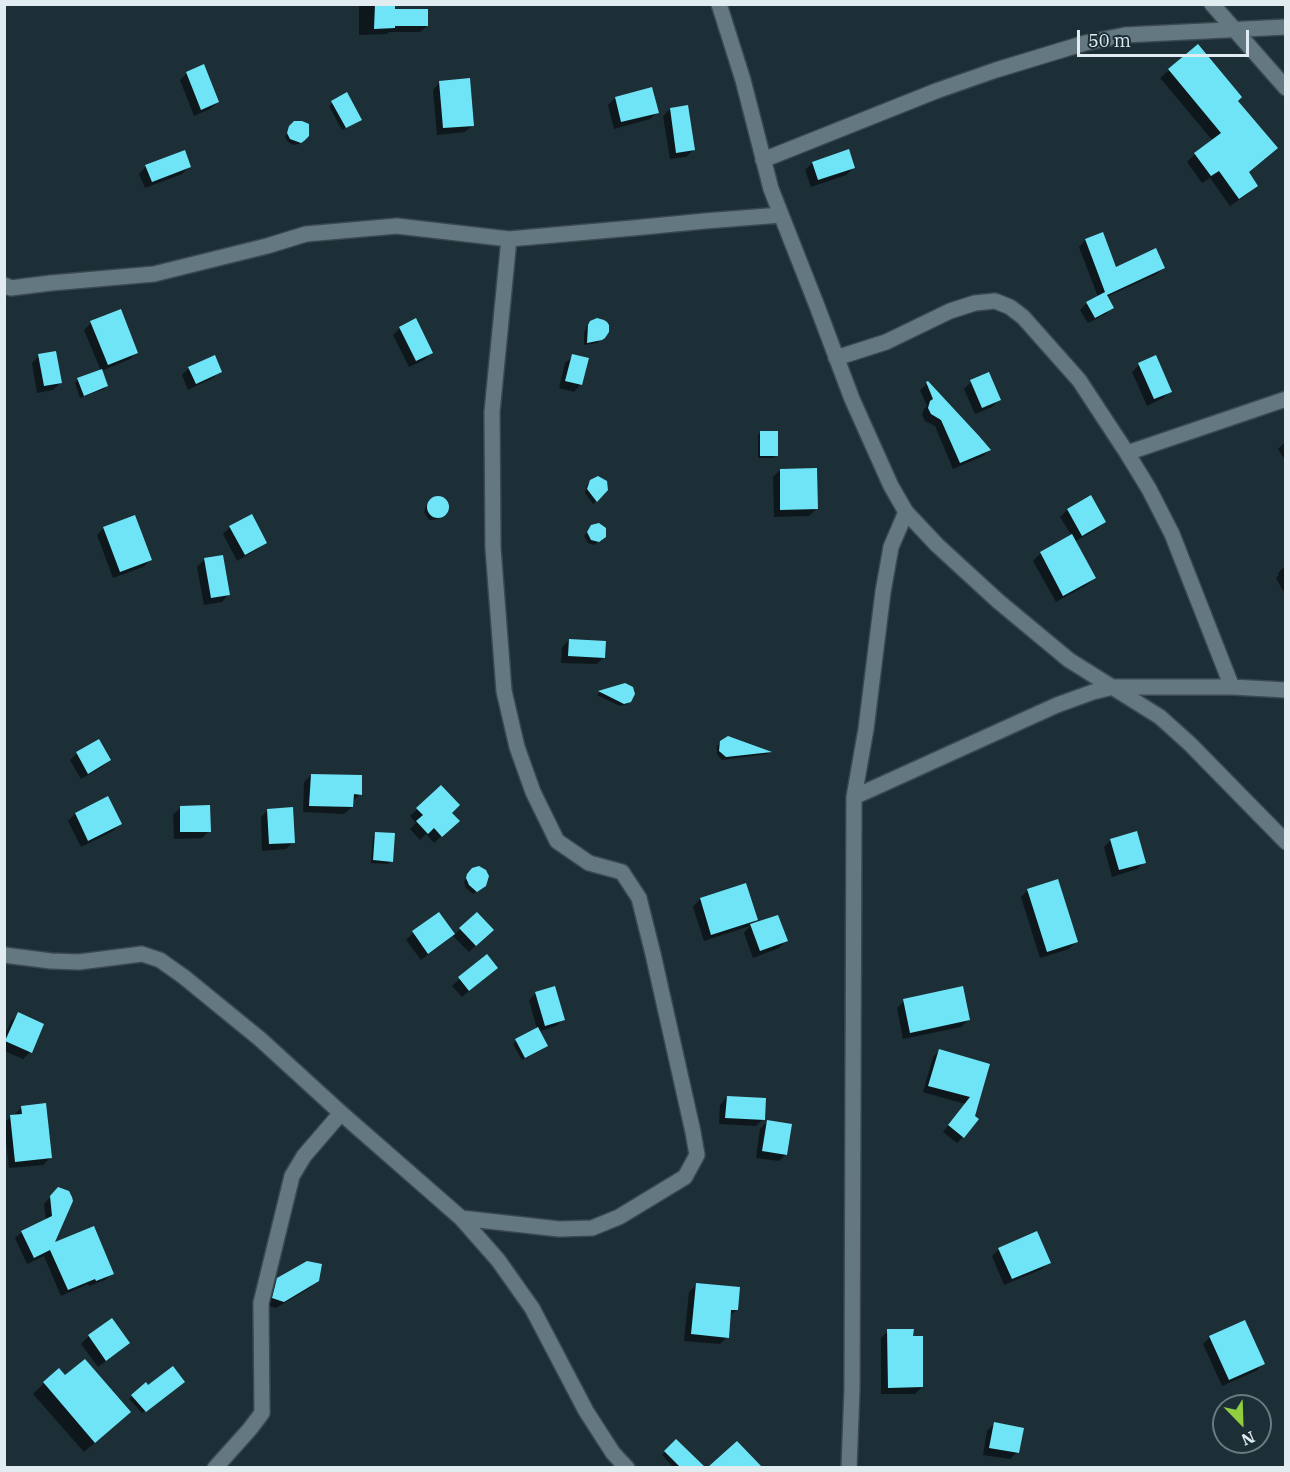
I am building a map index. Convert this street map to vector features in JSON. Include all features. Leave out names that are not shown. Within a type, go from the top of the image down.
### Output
[{"type":"street","points":[[719,4],[743,80],[771,189],[871,442],[906,512],[937,545],[998,601],[1070,660],[1160,717],[1190,744],[1286,842]]},
{"type":"street","points":[[1212,4],[1286,88]]},
{"type":"street","points":[[763,160],[936,91],[1085,43],[1125,35],[1286,27]]},
{"type":"street","points":[[4,285],[11,288],[154,274],[306,234],[397,226],[510,238],[781,215]]},
{"type":"street","points":[[461,1218],[559,1229],[592,1228],[619,1216],[685,1176],[697,1155],[639,898],[622,872],[589,863],[557,841],[533,792],[520,756],[504,691],[493,548],[492,412],[510,238]]},
{"type":"street","points":[[836,358],[886,342],[975,303],[995,301],[1010,307],[1023,317],[1079,380],[1149,489],[1172,534],[1232,687]]},
{"type":"street","points":[[1127,453],[1286,399]]},
{"type":"street","points":[[849,1467],[852,1389],[854,797],[866,729],[883,592],[891,547],[906,512]]},
{"type":"street","points":[[854,797],[1084,694],[1113,687],[1232,687],[1286,690]]},
{"type":"street","points":[[4,955],[79,962],[142,954],[160,960],[184,977],[260,1039],[461,1218],[498,1260],[532,1308],[586,1411],[614,1453],[627,1467]]},
{"type":"street","points":[[215,1467],[262,1413],[261,1303],[292,1176],[304,1156],[341,1113]]},
{"type":"building","points":[[375,4],[395,4],[395,9],[428,9],[428,26],[395,26],[395,28],[374,29]]},
{"type":"building","points":[[1198,44],[1242,97],[1238,101],[1278,148],[1249,172],[1258,186],[1239,199],[1219,171],[1211,176],[1194,153],[1221,133],[1168,69]]},
{"type":"building","points":[[204,64],[219,102],[201,110],[186,72]]},
{"type":"building","points":[[470,78],[474,126],[443,128],[439,81]]},
{"type":"building","points":[[652,87],[659,113],[621,122],[615,97]]},
{"type":"building","points":[[347,92],[362,120],[346,128],[331,101]]},
{"type":"building","points":[[688,105],[695,150],[676,153],[670,108]]},
{"type":"building","points":[[294,121],[309,124],[309,136],[301,143],[290,139],[287,133]]},
{"type":"building","points":[[849,149],[855,168],[818,180],[812,162]]},
{"type":"building","points":[[185,150],[191,167],[152,182],[145,165]]},
{"type":"building","points":[[1103,232],[1116,267],[1156,248],[1165,268],[1107,295],[1114,308],[1095,318],[1086,302],[1105,292],[1085,239]]},
{"type":"building","points":[[121,309],[138,353],[108,365],[90,321]]},
{"type":"building","points":[[416,318],[433,353],[416,361],[399,327]]},
{"type":"building","points":[[597,318],[607,322],[609,332],[602,340],[587,343],[588,325],[590,321]]},
{"type":"building","points":[[56,351],[62,383],[44,386],[38,354]]},
{"type":"building","points":[[572,354],[589,358],[582,385],[565,381]]},
{"type":"building","points":[[215,355],[222,372],[196,384],[188,367]]},
{"type":"building","points":[[1156,355],[1172,392],[1154,399],[1138,363]]},
{"type":"building","points":[[102,369],[108,386],[84,396],[77,378]]},
{"type":"building","points":[[989,372],[1001,400],[982,408],[970,380]]},
{"type":"building","points":[[928,381],[991,450],[960,463],[941,420],[931,414],[928,408],[933,399],[926,382]]},
{"type":"building","points":[[760,431],[778,431],[778,456],[760,456]]},
{"type":"building","points":[[817,468],[818,509],[780,510],[780,469]]},
{"type":"building","points":[[598,476],[607,481],[608,490],[597,502],[587,489],[590,480]]},
{"type":"building","points":[[1091,495],[1106,522],[1082,536],[1067,509]]},
{"type":"building","points":[[438,496],[446,499],[449,507],[446,515],[438,518],[430,515],[427,507],[430,499]]},
{"type":"building","points":[[252,514],[267,543],[245,555],[229,526]]},
{"type":"building","points":[[135,515],[152,560],[120,572],[103,527]]},
{"type":"building","points":[[599,523],[606,528],[606,537],[599,542],[591,540],[587,532],[591,525]]},
{"type":"building","points":[[1072,534],[1096,578],[1063,596],[1040,552]]},
{"type":"building","points":[[223,555],[230,595],[211,598],[204,558]]},
{"type":"building","points":[[569,639],[606,641],[605,658],[568,656]]},
{"type":"building","points":[[625,683],[633,687],[635,694],[631,702],[624,704],[598,691]]},
{"type":"building","points":[[728,736],[772,752],[726,757],[719,751],[720,741]]},
{"type":"building","points":[[99,739],[111,760],[88,774],[76,752]]},
{"type":"building","points":[[311,774],[362,775],[362,795],[354,794],[353,807],[309,806]]},
{"type":"building","points":[[441,785],[460,805],[452,813],[460,821],[442,837],[434,828],[428,834],[416,821],[423,815],[416,808]]},
{"type":"building","points":[[108,796],[122,824],[88,841],[75,813]]},
{"type":"building","points":[[210,805],[211,832],[180,832],[180,806]]},
{"type":"building","points":[[293,807],[295,843],[269,844],[267,809]]},
{"type":"building","points":[[1137,831],[1146,863],[1119,870],[1110,839]]},
{"type":"building","points":[[375,832],[395,833],[393,862],[373,860]]},
{"type":"building","points":[[479,866],[486,870],[489,876],[486,886],[477,892],[469,885],[466,878],[472,868]]},
{"type":"building","points":[[1058,879],[1078,942],[1047,952],[1027,889]]},
{"type":"building","points":[[746,883],[758,920],[711,935],[700,898]]},
{"type":"building","points":[[439,912],[455,934],[428,954],[412,931]]},
{"type":"building","points":[[477,912],[494,930],[476,946],[459,928]]},
{"type":"building","points":[[778,915],[788,941],[760,951],[750,924]]},
{"type":"building","points":[[487,954],[498,968],[469,991],[458,977]]},
{"type":"building","points":[[555,986],[565,1020],[545,1026],[535,992]]},
{"type":"building","points":[[963,986],[970,1020],[910,1033],[903,999]]},
{"type":"building","points":[[18,1012],[44,1024],[32,1053],[5,1041]]},
{"type":"building","points":[[538,1027],[548,1046],[525,1058],[515,1039]]},
{"type":"building","points":[[939,1049],[990,1064],[975,1116],[979,1119],[964,1138],[948,1125],[970,1097],[928,1086]]},
{"type":"building","points":[[727,1096],[766,1098],[765,1120],[725,1118]]},
{"type":"building","points":[[46,1103],[52,1158],[15,1162],[10,1115],[22,1114],[21,1106]]},
{"type":"building","points":[[767,1120],[792,1124],[787,1155],[762,1151]]},
{"type":"building","points":[[58,1187],[69,1191],[73,1201],[55,1242],[94,1226],[114,1274],[68,1290],[50,1250],[34,1258],[21,1231],[52,1216],[50,1196]]},
{"type":"building","points":[[1037,1231],[1051,1263],[1012,1279],[998,1248]]},
{"type":"building","points":[[307,1261],[322,1264],[319,1281],[284,1302],[272,1298],[277,1278]]},
{"type":"building","points":[[696,1283],[740,1287],[738,1310],[731,1310],[729,1338],[691,1334]]},
{"type":"building","points":[[112,1318],[130,1343],[106,1361],[88,1335]]},
{"type":"building","points":[[1245,1320],[1265,1364],[1229,1380],[1209,1336]]},
{"type":"building","points":[[887,1329],[914,1329],[913,1336],[923,1336],[923,1387],[888,1388]]},
{"type":"building","points":[[85,1359],[131,1412],[95,1443],[43,1382],[59,1368],[65,1375]]},
{"type":"building","points":[[173,1366],[185,1382],[146,1412],[131,1395],[146,1382],[148,1385]]},
{"type":"building","points":[[994,1422],[1024,1428],[1019,1453],[989,1448]]},
{"type":"building","points":[[676,1439],[705,1467],[680,1467],[664,1451]]},
{"type":"building","points":[[737,1441],[762,1467],[708,1467]]}]
